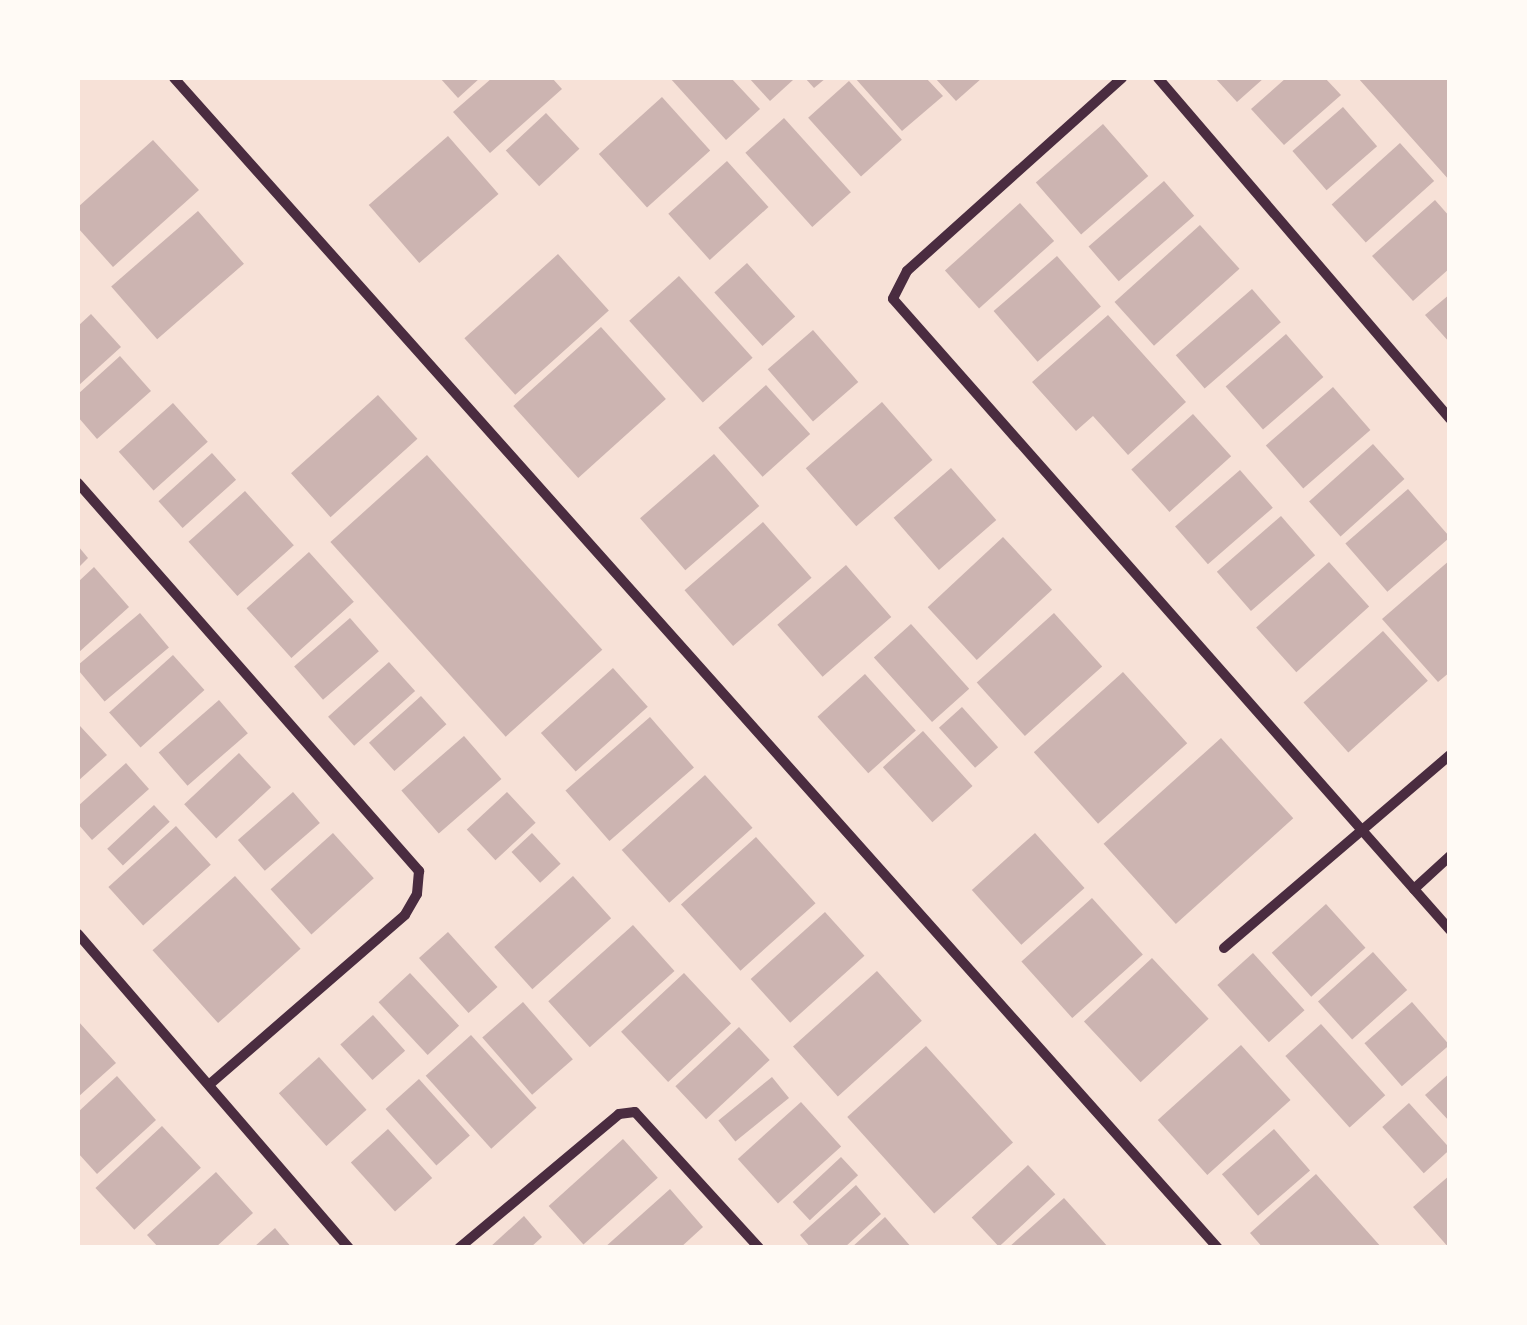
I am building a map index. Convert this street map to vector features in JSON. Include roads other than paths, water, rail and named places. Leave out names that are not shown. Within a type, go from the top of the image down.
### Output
[{"type":"street","points":[[174,78],[1218,1248]]},
{"type":"street","points":[[1122,78],[907,271],[893,299],[1450,930]]},
{"type":"street","points":[[1158,78],[1450,419]]},
{"type":"street","points":[[78,484],[419,871],[418,894],[404,916],[210,1084]]},
{"type":"street","points":[[1224,948],[1450,756]]},
{"type":"street","points":[[1414,889],[1450,856]]},
{"type":"street","points":[[78,934],[349,1248]]},
{"type":"street","points":[[458,1248],[620,1114],[635,1112],[759,1248]]}]
